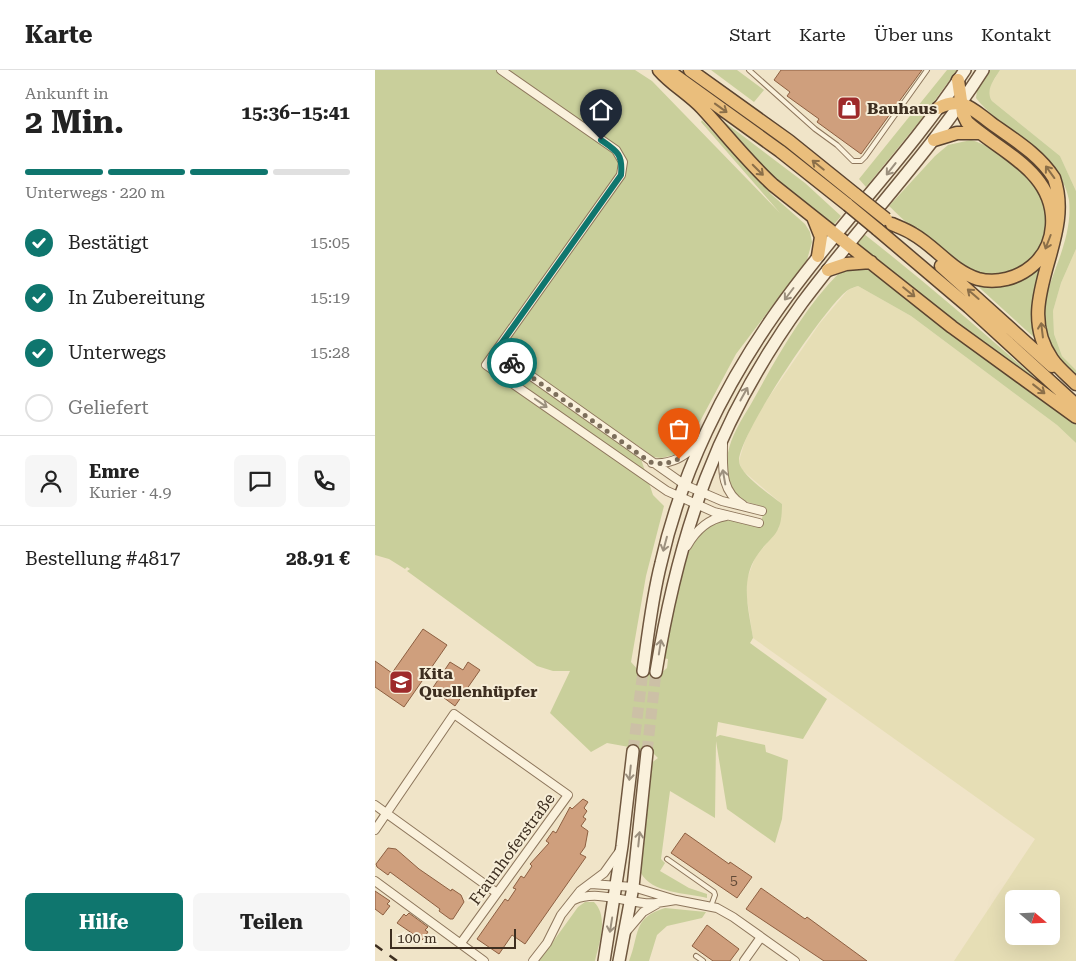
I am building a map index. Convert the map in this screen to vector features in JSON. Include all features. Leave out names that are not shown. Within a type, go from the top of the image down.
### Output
[{"type":"highway","points":[[659,70],[669,82],[700,106],[762,175],[813,218],[849,244],[952,327],[1076,417]]},
{"type":"highway","points":[[667,70],[780,152],[885,224],[1010,326],[1076,388]]},
{"type":"highway","points":[[690,70],[789,141],[852,200]]},
{"type":"highway","points":[[885,224],[913,234],[962,272],[980,279],[1005,279],[1023,272],[1035,264],[1047,246],[1052,231],[1053,216],[1047,195],[1034,175],[1022,163],[981,134],[964,118],[961,102],[962,75]]},
{"type":"highway","points":[[938,108],[955,102],[961,102],[1040,160],[1059,187],[1066,210],[1067,229],[1062,250],[1044,295],[1041,328],[1043,339],[1052,359],[1076,384]]},
{"type":"highway","points":[[934,140],[957,133],[981,134]]},
{"type":"highway","points":[[813,218],[821,237],[819,256]]},
{"type":"highway","points":[[885,224],[969,307],[1076,404]]},
{"type":"highway","points":[[828,270],[846,264],[871,262]]},
{"type":"main road","points":[[656,672],[677,565],[699,492],[740,402],[773,346],[828,270],[934,140],[983,70]]},
{"type":"main road","points":[[643,671],[661,562],[680,498],[703,440],[724,396],[754,344],[819,256],[881,182],[962,75]]},
{"type":"main road","points":[[604,961],[615,899],[633,751]]},
{"type":"main road","points":[[619,961],[633,888],[647,752]]},
{"type":"street","points":[[501,70],[616,150],[623,162],[621,175],[486,365],[680,498],[727,516],[759,524]]},
{"type":"street","points":[[496,351],[685,485],[699,492],[762,511]]},
{"type":"street","points":[[723,437],[724,482],[736,500],[747,507]]},
{"type":"street","points":[[650,462],[664,464],[675,461],[703,440]]},
{"type":"street","points":[[677,565],[692,538],[701,527],[711,520],[727,516]]},
{"type":"street","name":"Fraunhoferstraße","points":[[387,814],[454,714],[568,795],[461,943]]},
{"type":"street","points":[[375,805],[497,894]]},
{"type":"street","points":[[375,830],[387,814]]},
{"type":"street","points":[[533,961],[579,890],[591,884],[612,864],[622,846]]},
{"type":"street","points":[[375,881],[485,961]]},
{"type":"street","points":[[591,884],[633,888],[711,907],[733,917],[795,961]]},
{"type":"street","points":[[572,901],[590,895],[658,904]]},
{"type":"street","points":[[626,932],[643,912],[658,904],[676,900]]},
{"type":"street","points":[[743,961],[761,937]]},
{"type":"lane","points":[[749,70],[815,129],[837,145],[853,161],[857,162],[865,157],[927,70]]},
{"type":"lane","points":[[667,859],[714,892],[715,895],[711,907]]},
{"type":"lane","points":[[696,956],[703,961]]},
{"type":"shaded area","points":[[1000,70],[1076,70],[1076,191],[1060,156],[992,101],[989,95],[989,88]]},
{"type":"shaded area","points":[[1076,249],[1076,370],[1062,356],[1054,334],[1053,311],[1061,283]]},
{"type":"shaded area","points":[[858,286],[911,316],[1057,425],[1076,443],[1076,961],[954,961],[1035,839],[753,638],[747,599],[747,579],[755,558],[779,528],[782,504],[742,470],[739,461],[754,419],[820,323],[848,290]]},
{"type":"green space","points":[[375,70],[635,70],[652,81],[780,213],[701,122],[702,120],[772,195],[805,224],[810,232],[812,242],[807,260],[736,354],[689,442],[674,455],[661,458],[653,457],[636,444],[653,495],[664,506],[646,576],[631,662],[639,671],[659,675],[667,668],[668,659],[663,658],[677,592],[688,555],[699,533],[710,526],[727,520],[760,526],[765,507],[740,499],[729,484],[727,458],[729,447],[734,434],[791,335],[814,302],[840,272],[859,268],[879,274],[1076,424],[1076,443],[1057,425],[911,316],[858,286],[848,290],[822,320],[767,400],[742,447],[739,461],[750,478],[782,504],[782,515],[778,529],[756,557],[748,576],[747,597],[753,638],[750,643],[827,699],[803,739],[718,722],[716,737],[720,735],[765,745],[766,752],[788,760],[782,819],[775,843],[727,809],[716,741],[715,818],[670,791],[661,859],[665,863],[660,871],[689,888],[707,894],[707,898],[670,891],[653,885],[641,873],[650,764],[658,758],[651,751],[607,743],[591,752],[550,713],[570,671],[553,671],[537,666],[407,571],[410,569],[407,567],[405,569],[389,559],[375,555]]},
{"type":"green space","points":[[711,70],[737,70],[764,90],[754,102]]},
{"type":"green space","points":[[947,70],[957,70],[919,122],[866,187],[859,179]]},
{"type":"green space","points":[[988,70],[1000,70],[990,89],[989,93],[992,101],[1060,156],[1076,191],[1076,249],[1061,283],[1053,311],[1054,334],[1062,356],[1076,370],[1076,380],[1055,356],[1045,334],[1044,313],[1048,292],[1063,248],[1068,225],[1069,200],[1064,183],[1043,156],[987,110],[976,98],[977,90]]},
{"type":"green space","points":[[714,114],[805,183],[841,216],[832,227],[775,180]]},
{"type":"green space","points":[[971,140],[993,150],[1016,165],[1035,185],[1042,195],[1047,208],[1045,233],[1041,244],[1026,262],[1017,269],[1005,273],[994,275],[981,274],[958,264],[932,245],[889,206],[935,156],[948,145]]},
{"type":"green space","points":[[1027,163],[1037,172],[1052,195],[1057,221],[1054,238],[1041,261],[1047,226],[1046,205],[1039,182]]},
{"type":"green space","points":[[864,234],[971,322],[1034,377],[1033,380],[992,351],[855,245]]},
{"type":"green space","points":[[1041,261],[1036,289],[1035,314],[1038,341],[972,281],[990,283],[1008,281],[1024,275]]},
{"type":"green space","points":[[585,902],[594,902],[599,908],[601,915],[602,930],[595,961],[539,961],[578,907]]},
{"type":"green space","points":[[665,908],[706,912],[702,918],[667,926],[657,935],[649,961],[629,961],[642,922],[654,912]]},
{"type":"building","name":"Bauhaus","points":[[781,70],[922,70],[861,154],[817,122],[819,119],[787,96],[790,92],[774,80]]},
{"type":"building","points":[[423,629],[447,645],[404,707],[375,687],[375,661],[392,673]]},
{"type":"building","points":[[450,662],[463,670],[468,662],[480,670],[455,706],[432,689]]},
{"type":"building","points":[[583,799],[588,802],[584,808],[587,811],[583,817],[586,819],[581,826],[588,831],[585,847],[580,854],[586,857],[525,944],[512,935],[499,954],[477,939],[505,899],[508,901],[516,889],[513,888],[521,876],[524,878],[532,866],[530,864],[549,843],[546,841],[553,831],[556,833],[570,807],[572,809]]},
{"type":"building","points":[[685,833],[729,864],[730,862],[752,877],[737,898],[671,853]]},
{"type":"building","points":[[388,848],[396,849],[419,869],[451,891],[452,889],[461,895],[464,902],[453,919],[439,911],[440,909],[390,872],[388,875],[377,867],[376,864]]},
{"type":"building","points":[[761,888],[805,919],[807,917],[867,961],[824,961],[746,909]]},
{"type":"building","points":[[375,891],[390,901],[387,904],[390,906],[383,915],[375,909]]},
{"type":"building","points":[[409,913],[428,927],[425,930],[428,932],[422,940],[397,923],[404,914],[406,916]]},
{"type":"building","points":[[707,925],[739,949],[730,961],[713,961],[692,946]]},
{"type":"tunnel","points":[[633,751],[643,671]]},
{"type":"tunnel","points":[[647,752],[656,672]]},
{"type":"railway","points":[[375,945],[397,961]]},
{"type":"way so far","points":[[512,363],[650,462],[664,464],[679,459]]},
{"type":"place","name":"Bauhaus","points":[[849,108]]},
{"type":"place","name":"Kita Quellenhüpfer","points":[[401,682]]},
{"type":"route","points":[[512,363],[496,351],[621,175],[623,162],[616,150],[601,140]]}]
